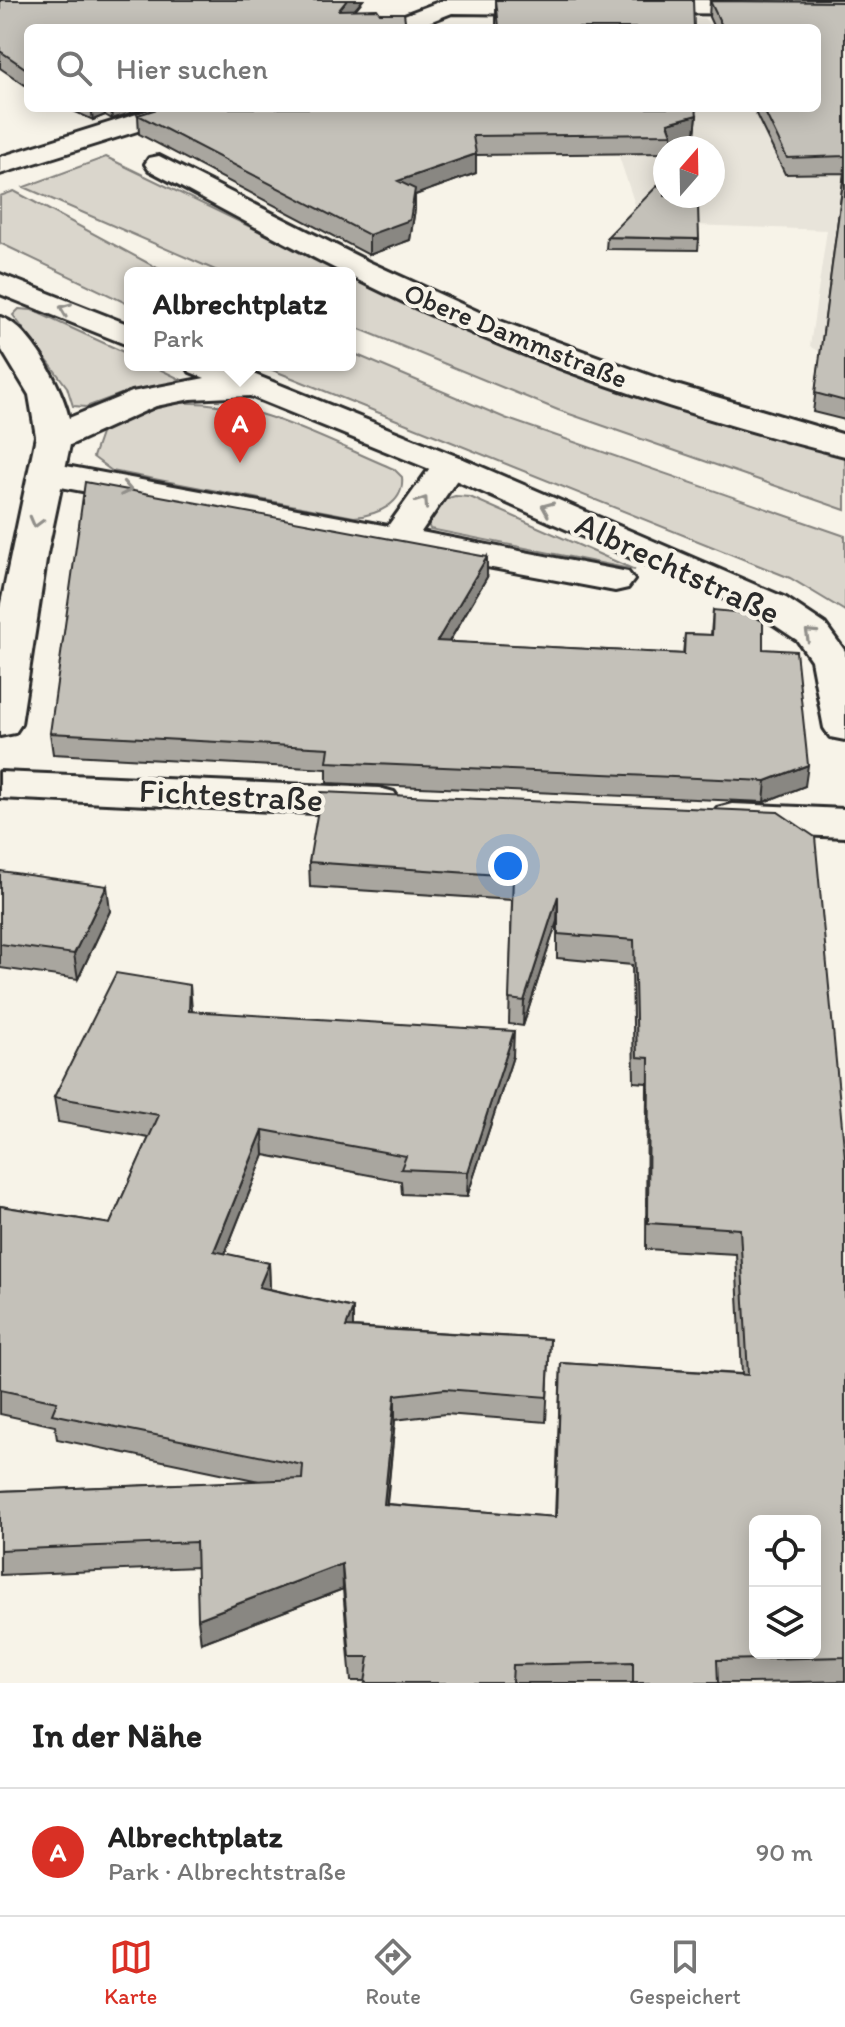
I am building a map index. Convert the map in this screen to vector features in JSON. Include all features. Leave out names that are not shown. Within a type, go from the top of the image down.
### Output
[{"type":"street","points":[[401,24],[447,3],[582,7]]},
{"type":"street","points":[[608,6],[845,7]]},
{"type":"street","points":[[0,166],[171,112]]},
{"type":"street","name":"Obere Dammstraße","points":[[159,164],[343,261],[479,324],[621,379],[845,446]]},
{"type":"street","points":[[0,283],[124,334]]},
{"type":"street","points":[[0,327],[15,343],[49,404],[51,457],[33,529],[0,724]]},
{"type":"street","name":"Albrechtstraße","points":[[217,371],[449,465],[772,606],[811,632],[831,659],[845,728]]},
{"type":"street","points":[[51,457],[107,410],[142,398],[195,389],[261,389]]},
{"type":"street","name":"Albrechtstraße","points":[[51,457],[397,540],[615,580]]},
{"type":"street","points":[[397,540],[449,465]]},
{"type":"street","name":"Fichtestraße","points":[[0,785],[411,803]]},
{"type":"street","points":[[697,817],[845,823]]},
{"type":"shaded area","points":[[570,18],[704,18],[710,24],[572,24]]},
{"type":"shaded area","points":[[821,26],[844,26],[845,366],[810,346],[827,230],[641,223],[604,112],[821,112]]},
{"type":"shaded area","points":[[106,157],[333,267],[208,267],[24,187]]},
{"type":"shaded area","points":[[14,191],[155,267],[124,267],[124,302],[0,243],[0,196]]},
{"type":"shaded area","points":[[356,278],[612,386],[768,437],[845,456],[845,510],[558,410],[356,327]]},
{"type":"shaded area","points":[[19,309],[32,310],[124,352],[124,371],[163,371],[180,379],[170,385],[129,391],[86,407],[73,406],[67,387],[13,315]]},
{"type":"shaded area","points":[[356,355],[505,418],[845,536],[845,611],[790,578],[275,371],[356,371]]},
{"type":"shaded area","points":[[175,403],[233,407],[288,423],[394,469],[402,477],[399,494],[380,511],[354,517],[112,471],[93,457],[102,431],[123,418]]},
{"type":"shaded area","points":[[470,497],[635,570],[430,529],[428,524],[445,499]]},
{"type":"building","points":[[0,0],[347,0],[339,10],[377,9],[380,13],[404,13],[405,24],[24,24],[24,67],[0,51]]},
{"type":"building","points":[[496,0],[693,0],[694,24],[499,24]]},
{"type":"building","points":[[710,1],[845,2],[845,156],[787,158],[765,112],[821,112],[821,24],[721,24]]},
{"type":"building","points":[[147,112],[697,112],[697,115],[668,123],[672,134],[473,136],[476,154],[398,181],[415,189],[410,220],[369,235],[138,115]]},
{"type":"building","points":[[845,167],[845,401],[815,393]]},
{"type":"building","points":[[653,190],[653,208],[698,208],[699,239],[607,237]]},
{"type":"building","points":[[85,482],[487,557],[437,641],[684,654],[685,634],[712,635],[713,610],[745,613],[763,621],[763,649],[796,651],[808,765],[766,781],[327,762],[329,748],[50,733]]},
{"type":"building","points":[[321,792],[778,812],[815,837],[845,1158],[845,1657],[821,1658],[821,1515],[749,1515],[749,1659],[760,1659],[717,1660],[718,1683],[633,1683],[633,1662],[513,1665],[512,1683],[365,1683],[369,1657],[350,1657],[342,1564],[198,1619],[196,1542],[0,1550],[0,1491],[302,1479],[303,1465],[52,1414],[57,1402],[0,1390],[0,1206],[110,1224],[159,1115],[54,1097],[116,973],[190,985],[189,1011],[514,1031],[468,1172],[401,1169],[406,1156],[263,1130],[214,1251],[269,1263],[259,1287],[353,1308],[346,1327],[550,1339],[547,1397],[445,1389],[395,1395],[384,1504],[556,1517],[561,1363],[748,1375],[740,1229],[648,1223],[649,1058],[637,1057],[634,940],[558,934],[558,896],[524,1001],[509,999],[513,876],[309,862]]},
{"type":"building","points":[[0,871],[107,886],[74,954],[0,944]]},
{"type":"place","name":"Albrechtplatz","points":[[240,463]]}]
